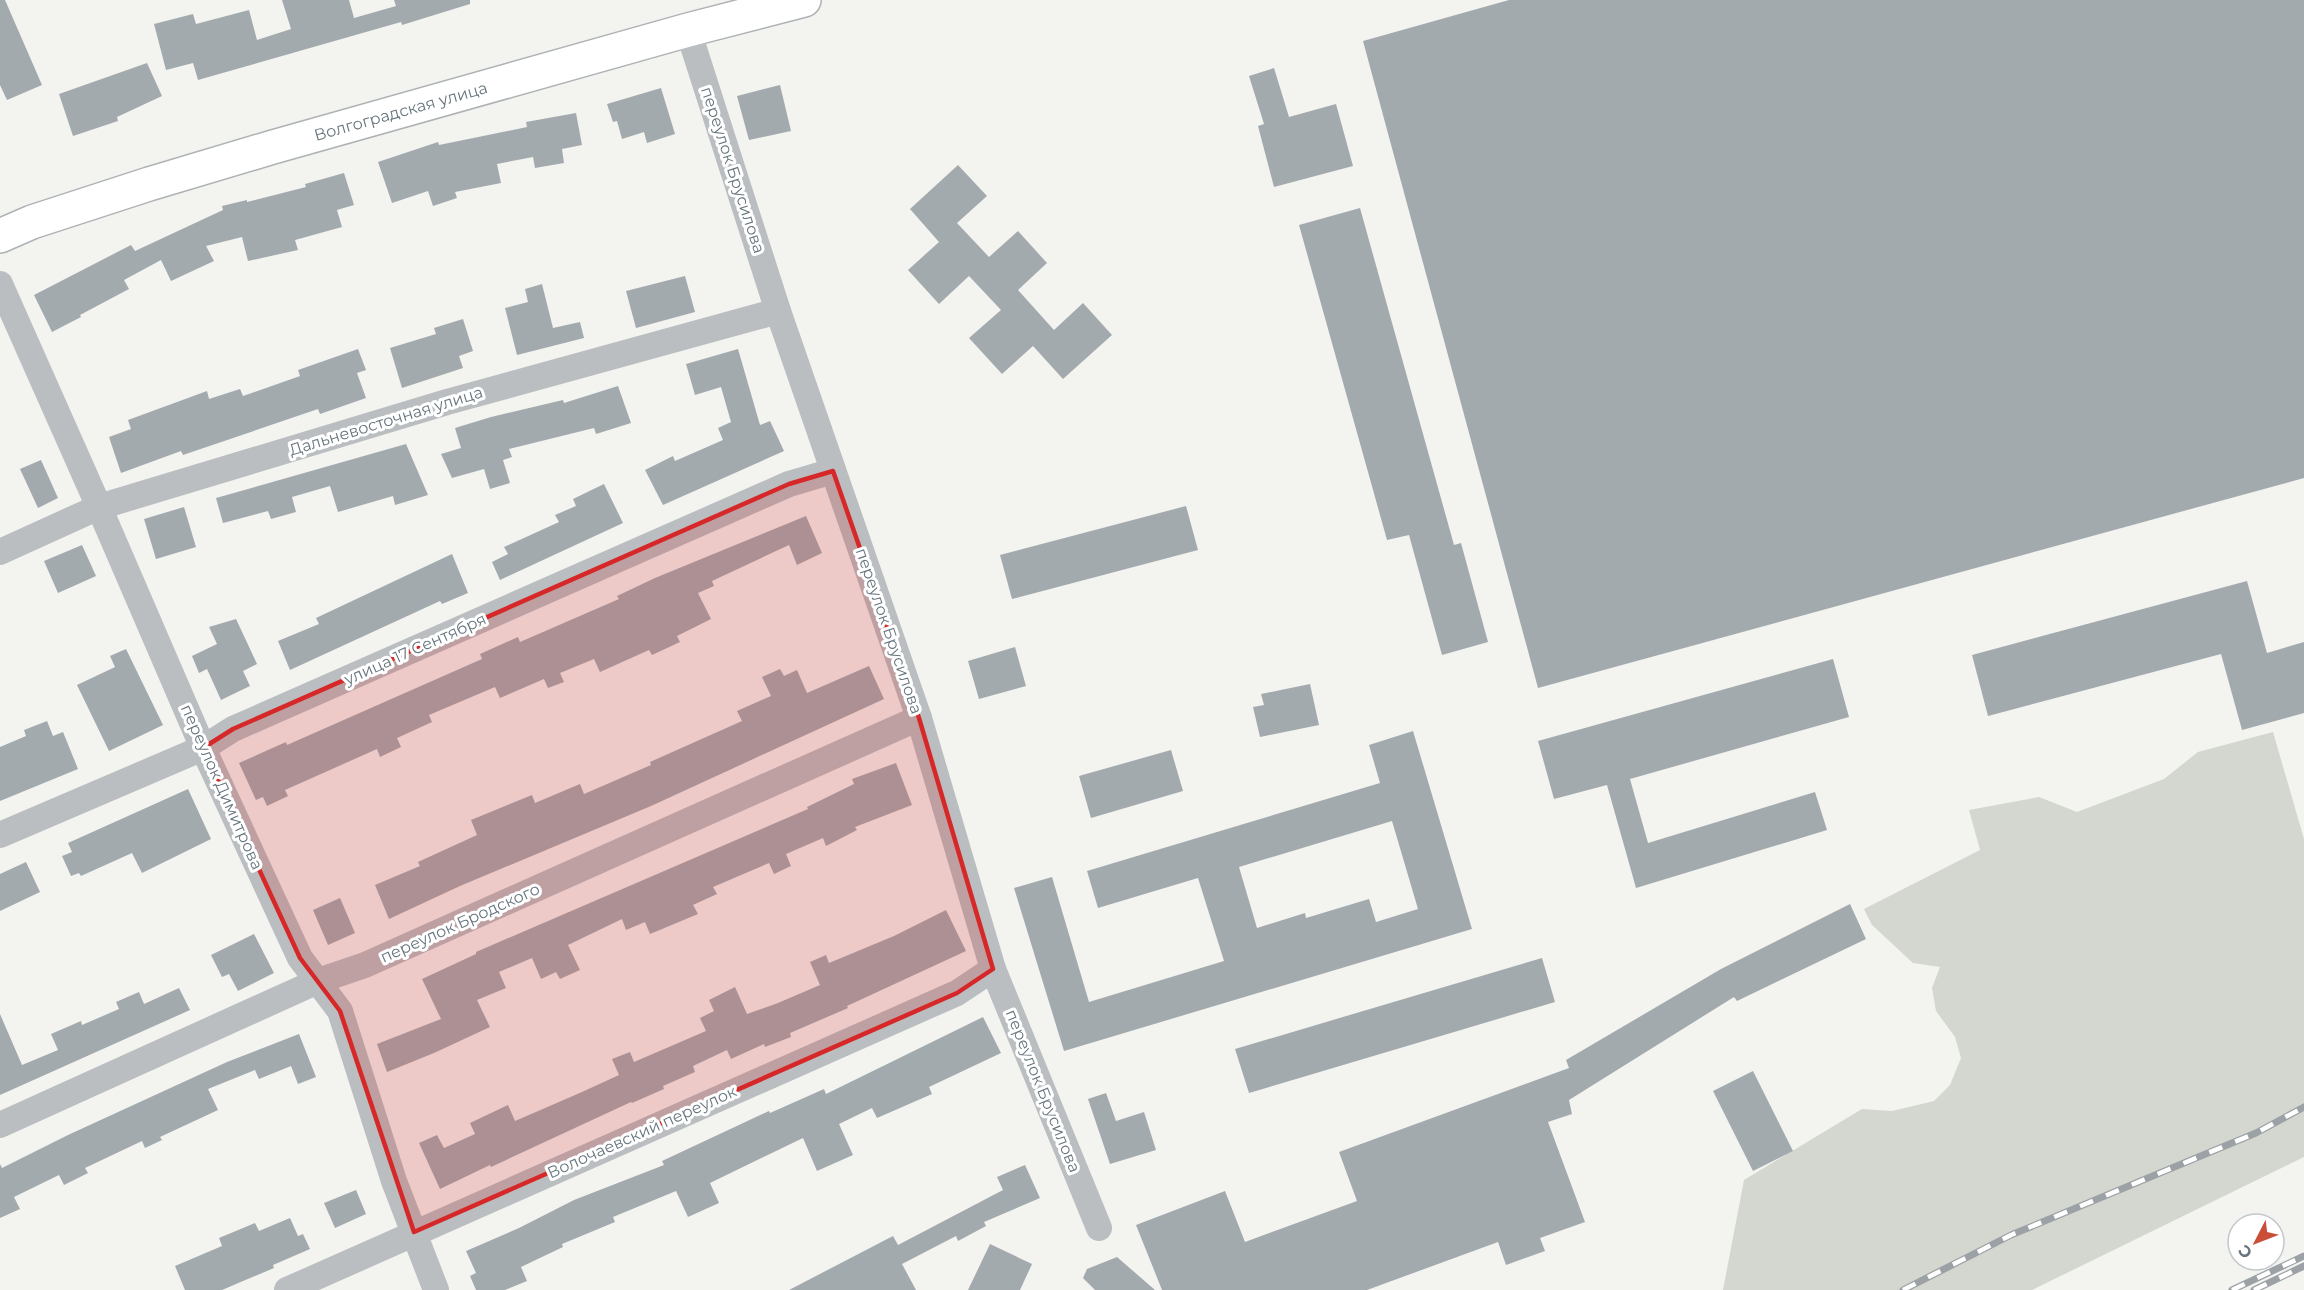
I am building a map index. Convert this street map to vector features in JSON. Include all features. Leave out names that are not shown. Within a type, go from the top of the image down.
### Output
[{"type":"main road","name":"Волгоградская улица","points":[[0,236],[32,222],[149,183],[688,30],[804,0]]},
{"type":"street","name":"переулок Брусилова","points":[[688,30],[778,311],[919,718],[993,969],[1099,1228]]},
{"type":"street","name":"переулок Димитрова","points":[[0,284],[203,748],[300,958],[340,1011],[394,1182],[436,1290]]},
{"type":"street","name":"Дальневосточная улица","points":[[0,552],[99,507],[447,402],[778,311]]},
{"type":"street","name":"улица 17 Сентября","points":[[0,835],[203,748],[233,729],[778,488],[833,471]]},
{"type":"street","name":"переулок Бродского","points":[[0,1125],[318,981],[365,965],[919,718]]},
{"type":"street","name":"Волочаевский переулок","points":[[287,1290],[957,993],[993,969]]},
{"type":"highlighted area","points":[[833,471],[919,718],[993,969],[957,993],[414,1232],[340,1011],[300,958],[203,748],[233,729],[789,484]]},
{"type":"shaded area","points":[[2273,732],[2304,839],[2304,1157],[2032,1290],[1723,1290],[1744,1180],[1862,1109],[1892,1111],[1934,1101],[1950,1085],[1961,1058],[1955,1037],[1936,1011],[1932,988],[1940,967],[1913,963],[1872,925],[1864,909],[1980,850],[1969,810],[2039,797],[2077,812],[2164,779],[2198,752]]},
{"type":"building","points":[[0,0],[5,0],[42,85],[7,100],[0,85]]},
{"type":"building","points":[[282,0],[349,0],[354,18],[396,6],[394,0],[470,0],[470,4],[402,25],[401,22],[198,80],[193,63],[166,70],[154,24],[193,14],[196,24],[249,10],[257,40],[291,29]]},
{"type":"building","points":[[1509,0],[2304,0],[2304,478],[1538,688],[1363,41]]},
{"type":"building","points":[[147,63],[162,96],[117,117],[118,121],[73,136],[59,94]]},
{"type":"building","points":[[1274,68],[1289,117],[1336,104],[1353,166],[1274,187],[1258,126],[1264,124],[1249,76]]},
{"type":"building","points":[[780,85],[791,131],[749,140],[737,96]]},
{"type":"building","points":[[661,88],[675,134],[647,143],[644,132],[622,139],[617,121],[613,122],[607,104]]},
{"type":"building","points":[[576,113],[582,145],[562,149],[564,163],[535,168],[533,157],[497,164],[501,183],[455,192],[457,198],[433,206],[428,191],[392,203],[378,162],[438,142],[439,145],[527,127],[526,122]]},
{"type":"building","points":[[958,165],[987,196],[957,223],[989,257],[1018,231],[1047,263],[1018,290],[1054,330],[1083,303],[1112,335],[1063,379],[1033,346],[1002,374],[969,338],[1001,310],[969,276],[939,304],[908,270],[939,242],[910,209]]},
{"type":"building","points":[[344,173],[354,205],[337,210],[342,227],[295,240],[298,250],[248,261],[242,237],[206,246],[214,261],[171,281],[161,260],[124,280],[129,289],[52,332],[34,295],[131,245],[135,251],[223,210],[222,206],[306,187],[305,184]]},
{"type":"building","points":[[1360,208],[1454,545],[1461,543],[1488,642],[1442,655],[1409,535],[1387,540],[1299,225]]},
{"type":"building","points":[[685,276],[695,312],[636,328],[626,291]]},
{"type":"building","points":[[542,284],[553,328],[580,322],[584,338],[517,355],[505,308],[528,302],[525,289]]},
{"type":"building","points":[[463,319],[473,351],[459,356],[463,368],[402,388],[390,348],[436,334],[434,328]]},
{"type":"building","points":[[358,349],[366,370],[357,373],[366,398],[320,414],[318,409],[183,455],[181,451],[121,473],[109,437],[131,429],[128,420],[207,391],[209,399],[240,389],[243,396],[300,376],[298,370]]},
{"type":"building","points":[[738,349],[760,425],[770,421],[784,451],[663,505],[645,470],[673,456],[675,461],[723,440],[718,428],[731,422],[721,387],[695,395],[686,364]]},
{"type":"building","points":[[618,386],[631,423],[596,434],[594,428],[509,449],[512,457],[503,460],[510,483],[490,489],[484,469],[452,478],[441,454],[461,448],[455,428],[563,400],[564,403]]},
{"type":"building","points":[[406,444],[428,495],[395,505],[393,496],[338,512],[330,486],[292,497],[296,512],[271,519],[268,511],[223,523],[216,498]]},
{"type":"building","points":[[41,460],[58,498],[38,508],[20,469]]},
{"type":"building","points":[[604,484],[623,523],[500,580],[492,562],[508,554],[504,547],[559,522],[555,515],[576,506],[573,499]]},
{"type":"building","points":[[1186,506],[1198,550],[1012,599],[1000,555]]},
{"type":"building","points":[[184,507],[196,547],[156,559],[144,519]]},
{"type":"building","points":[[806,516],[822,553],[797,565],[789,545],[712,581],[714,586],[698,593],[711,619],[677,636],[680,642],[652,655],[649,650],[600,672],[594,659],[560,673],[564,682],[548,688],[544,679],[500,698],[495,687],[429,715],[432,722],[397,738],[401,747],[380,757],[377,749],[285,790],[288,796],[267,806],[263,797],[256,800],[239,763],[286,742],[287,745],[482,659],[480,654],[518,637],[520,642],[619,599],[617,596],[655,578]]},
{"type":"building","points":[[82,545],[96,576],[58,593],[44,561]]},
{"type":"building","points":[[452,554],[468,593],[442,604],[440,601],[290,670],[278,641],[319,624],[316,618]]},
{"type":"building","points":[[2247,581],[2267,653],[2304,642],[2304,713],[2242,730],[2221,654],[1988,716],[1972,655]]},
{"type":"building","points":[[236,619],[257,664],[243,671],[250,686],[221,700],[207,669],[199,673],[192,656],[217,644],[209,627]]},
{"type":"building","points":[[1015,647],[1026,686],[979,699],[968,661]]},
{"type":"building","points":[[126,649],[163,725],[109,751],[77,685],[115,667],[110,656]]},
{"type":"building","points":[[1833,659],[1849,717],[1630,779],[1648,843],[1815,792],[1827,830],[1636,888],[1607,785],[1554,799],[1538,741]]},
{"type":"building","points":[[869,666],[884,699],[651,806],[460,886],[389,919],[375,885],[420,866],[418,862],[477,835],[471,820],[532,795],[535,803],[580,784],[584,794],[742,721],[737,711],[771,696],[762,677],[780,669],[784,676],[797,670],[807,693]]},
{"type":"building","points":[[1310,684],[1319,725],[1260,737],[1253,707],[1264,705],[1261,694]]},
{"type":"building","points":[[47,721],[53,736],[63,732],[78,769],[0,801],[0,747],[26,736],[24,730]]},
{"type":"building","points":[[1413,731],[1472,929],[1064,1051],[1014,888],[1052,877],[1089,1002],[1224,961],[1198,878],[1098,908],[1087,871],[1380,783],[1369,745]],"holes":[[[1392,821],[1418,909],[1376,922],[1369,899],[1306,918],[1305,913],[1257,928],[1239,867]]]},
{"type":"building","points":[[1171,750],[1183,791],[1091,818],[1079,776]]},
{"type":"building","points":[[896,763],[912,805],[855,827],[857,830],[826,846],[823,838],[786,854],[791,866],[774,874],[769,863],[713,887],[717,894],[693,905],[698,914],[650,934],[645,922],[626,930],[622,919],[568,945],[580,970],[560,979],[556,972],[541,979],[532,958],[499,972],[506,988],[477,1000],[490,1027],[387,1072],[377,1044],[441,1019],[422,979],[476,952],[808,809],[807,807],[854,784],[852,779]]},
{"type":"building","points":[[188,789],[211,839],[142,873],[132,853],[81,876],[79,873],[71,876],[62,856],[72,852],[68,843]]},
{"type":"building","points":[[26,862],[40,892],[0,911],[0,874]]},
{"type":"building","points":[[340,898],[355,933],[328,945],[313,910]]},
{"type":"building","points":[[1850,904],[1866,939],[1737,1001],[1734,997],[1569,1100],[1572,1114],[1548,1122],[1585,1222],[1540,1238],[1545,1251],[1506,1265],[1498,1242],[1367,1290],[1162,1290],[1136,1225],[1225,1191],[1245,1242],[1357,1201],[1339,1152],[1569,1068],[1566,1060],[1721,969]]},
{"type":"building","points":[[946,910],[966,951],[847,1006],[848,1008],[790,1033],[791,1037],[765,1047],[764,1044],[731,1059],[727,1050],[693,1066],[695,1072],[663,1086],[664,1089],[440,1189],[419,1143],[437,1135],[444,1148],[475,1134],[470,1123],[508,1105],[515,1121],[582,1092],[619,1075],[612,1059],[630,1052],[634,1062],[706,1031],[700,1018],[714,1011],[709,1000],[735,987],[747,1014],[778,1003],[820,985],[810,962],[826,955],[829,963],[894,936]]},
{"type":"building","points":[[254,934],[274,973],[238,991],[229,974],[222,977],[211,955]]},
{"type":"building","points":[[1542,958],[1555,1002],[1249,1093],[1235,1049]]},
{"type":"building","points":[[179,988],[190,1010],[0,1095],[0,1014],[22,1065],[58,1050],[51,1034],[81,1021],[82,1025],[119,1009],[116,1002],[139,992],[144,1004]]},
{"type":"building","points":[[983,1017],[1001,1053],[929,1087],[932,1094],[877,1118],[872,1108],[839,1124],[853,1155],[817,1171],[803,1138],[710,1183],[719,1203],[688,1217],[676,1191],[613,1217],[615,1222],[562,1244],[563,1247],[521,1267],[527,1281],[505,1290],[476,1290],[470,1276],[476,1273],[466,1251],[519,1228],[574,1200],[664,1165],[662,1161],[769,1111],[770,1113],[824,1089],[826,1094]]},
{"type":"building","points":[[299,1034],[316,1077],[298,1084],[291,1066],[259,1079],[255,1070],[208,1089],[218,1110],[160,1137],[162,1140],[145,1148],[142,1141],[85,1168],[88,1173],[64,1185],[59,1175],[14,1197],[20,1209],[0,1218],[0,1164],[2,1168],[227,1062]]},
{"type":"building","points":[[1753,1071],[1793,1151],[1753,1171],[1713,1091]]},
{"type":"building","points":[[1106,1093],[1116,1121],[1144,1112],[1156,1150],[1110,1164],[1088,1099]]},
{"type":"building","points":[[1025,1165],[1040,1198],[984,1222],[986,1226],[958,1241],[956,1236],[902,1264],[916,1290],[789,1290],[893,1236],[898,1245],[1003,1190],[997,1177]]},
{"type":"building","points":[[356,1190],[366,1214],[335,1228],[324,1203]]},
{"type":"building","points":[[290,1218],[298,1236],[303,1234],[310,1249],[273,1265],[274,1268],[222,1290],[185,1290],[175,1266],[222,1246],[219,1238],[255,1223],[259,1231]]},
{"type":"building","points":[[990,1244],[1032,1264],[1020,1290],[968,1290]]},
{"type":"building","points":[[1117,1257],[1155,1290],[1095,1290],[1083,1278],[1087,1269]]},
{"type":"railway","points":[[1903,1290],[2011,1235],[2256,1133],[2304,1107]]},
{"type":"railway","points":[[2232,1290],[2304,1256]]},
{"type":"railway","points":[[2254,1290],[2304,1266]]}]
